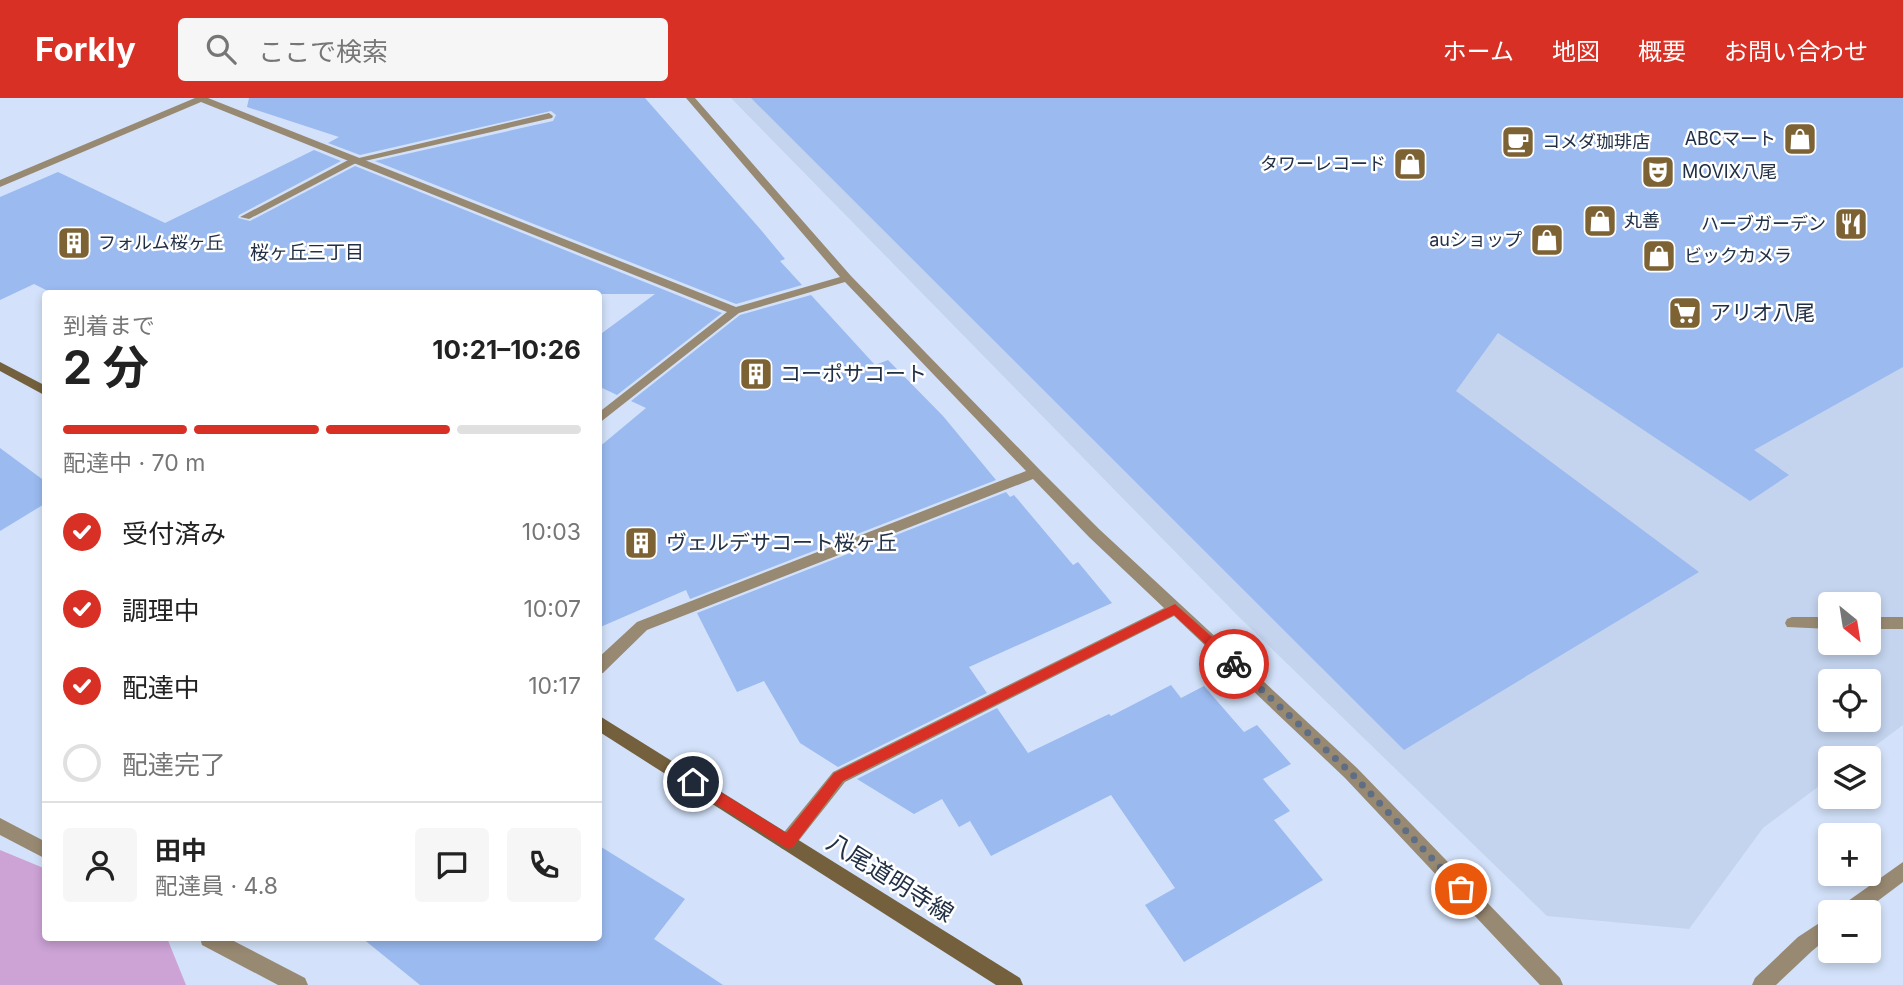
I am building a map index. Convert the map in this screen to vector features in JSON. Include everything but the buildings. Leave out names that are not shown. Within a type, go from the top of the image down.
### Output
[{"type":"main road","points":[[0,366],[42,390]]},
{"type":"main road","name":"八尾道明寺線","points":[[602,725],[1013,985]]},
{"type":"street","points":[[0,184],[201,98],[735,311]]},
{"type":"street","points":[[690,98],[847,278],[1035,473],[1094,533],[1351,773],[1553,985]]},
{"type":"street","points":[[245,217],[357,160],[549,116]]},
{"type":"street","points":[[602,417],[735,311],[847,278]]},
{"type":"street","points":[[602,664],[642,626],[1035,473]]},
{"type":"street","points":[[788,842],[839,777],[1175,609]]},
{"type":"street","points":[[1792,623],[1818,623]]},
{"type":"street","points":[[1881,623],[1903,623]]},
{"type":"street","points":[[0,826],[42,849]]},
{"type":"street","points":[[1864,900],[1903,872]]},
{"type":"street","points":[[1762,985],[1818,934]]},
{"type":"street","points":[[215,941],[298,985]]},
{"type":"shaded area","points":[[731,98],[1903,98],[1903,725],[1875,746],[1818,746],[1818,787],[1763,828],[1689,929],[1547,916],[1238,616]]},
{"type":"waterway","points":[[0,918],[114,985]]},
{"type":"way so far","points":[[1234,664],[1351,773],[1461,889]]},
{"type":"place","name":"ABCマート","points":[[1800,139]]},
{"type":"place","name":"コメダ珈琲店","points":[[1518,142]]},
{"type":"place","name":"タワーレコード","points":[[1410,164]]},
{"type":"place","name":"MOVIX八尾","points":[[1658,172]]},
{"type":"place","name":"丸善","points":[[1600,221]]},
{"type":"place","name":"ハーブガーデン","points":[[1851,224]]},
{"type":"place","name":"auショップ","points":[[1547,240]]},
{"type":"place","name":"フォルム桜ヶ丘","points":[[74,243]]},
{"type":"place","name":"ビックカメラ","points":[[1659,256]]},
{"type":"place","name":"アリオ八尾","points":[[1685,313]]},
{"type":"place","name":"コーポサコート","points":[[756,374]]},
{"type":"place","name":"ヴェルデサコート桜ヶ丘","points":[[641,543]]},
{"type":"district","name":"桜ヶ丘三丁目","points":[[307,252]]},
{"type":"route","points":[[693,782],[788,842],[839,777],[1175,609],[1234,664]]}]
